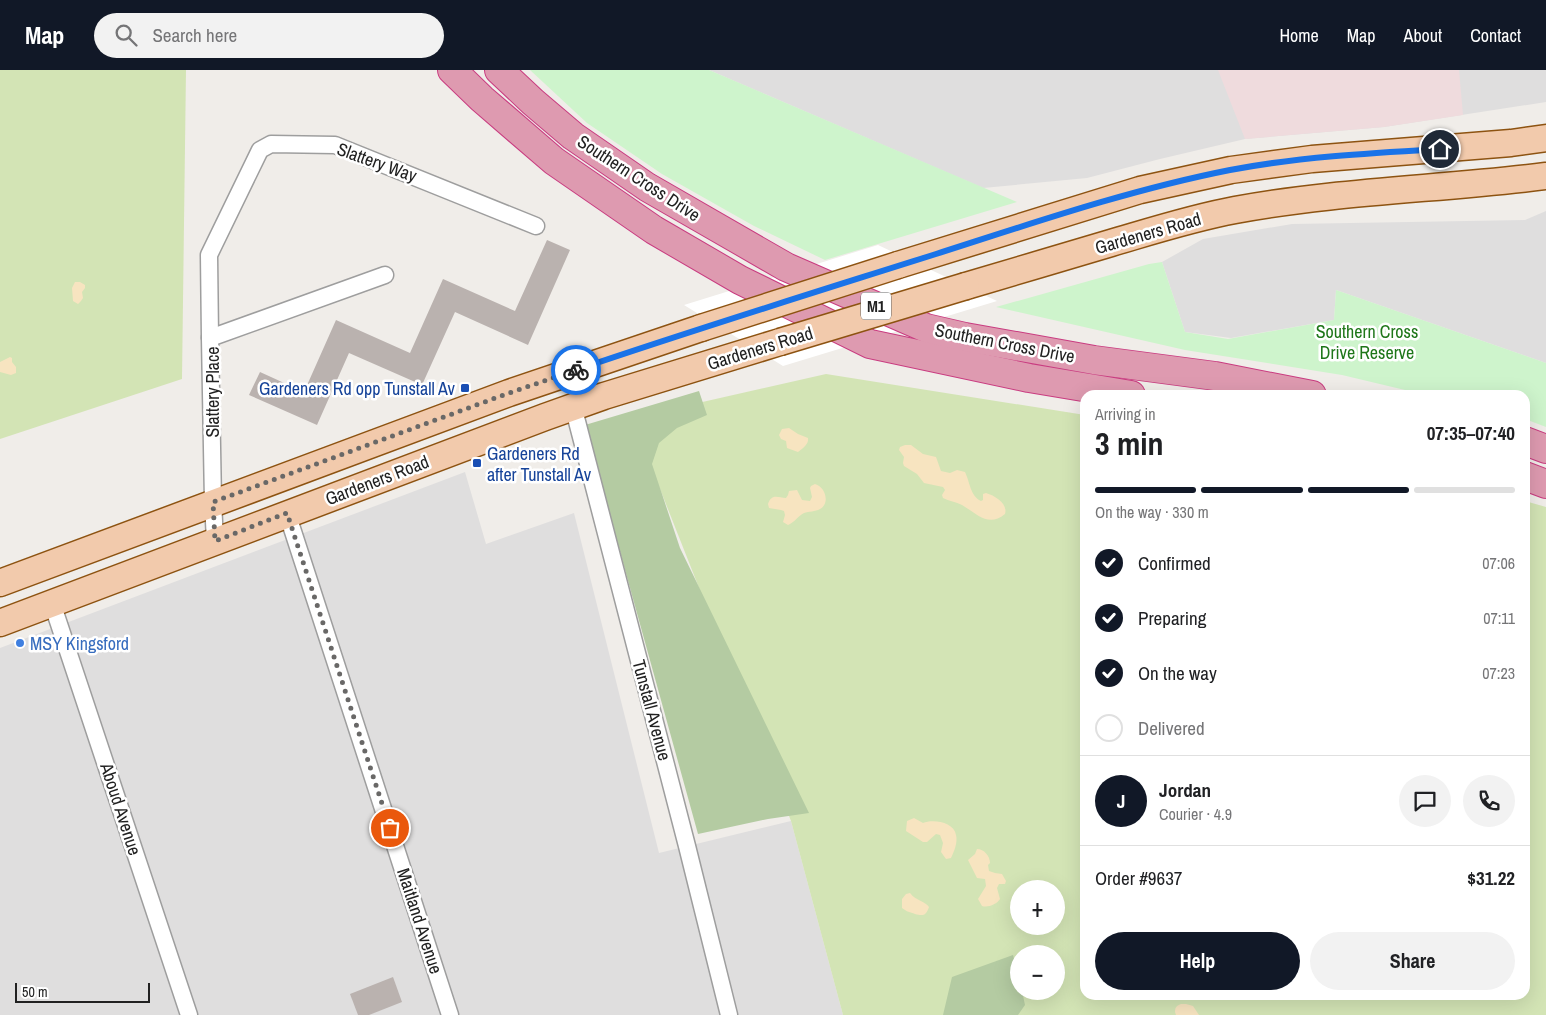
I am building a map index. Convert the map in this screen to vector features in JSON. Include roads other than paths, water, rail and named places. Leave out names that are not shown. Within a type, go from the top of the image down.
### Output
[{"type":"highway","name":"Southern Cross Drive","points":[[452,70],[482,99],[554,161],[654,230],[740,280],[870,344],[1029,378],[1101,390]]},
{"type":"highway","name":"Southern Cross Drive","points":[[499,70],[573,136],[647,187],[786,267],[926,328],[965,337],[1094,360],[1215,376],[1286,390]]},
{"type":"highway","points":[[1530,444],[1546,449]]},
{"type":"highway","points":[[1530,478],[1546,484]]},
{"type":"main road","name":"Gardeners Road","points":[[0,583],[509,393],[701,328],[1140,190],[1231,170],[1312,159],[1511,143],[1546,138]]},
{"type":"main road","name":"Gardeners Road","points":[[0,623],[573,406],[1185,221],[1282,202],[1486,184],[1546,176]]},
{"type":"street","name":"Slattery Way","points":[[210,338],[209,255],[260,150],[270,144],[335,144],[536,226]]},
{"type":"street","name":"Slattery Place","points":[[215,541],[210,338],[385,275]]},
{"type":"street","name":"Tunstall Avenue","points":[[573,406],[729,1015]]},
{"type":"street","name":"Maitland Avenue","points":[[287,513],[450,1015]]},
{"type":"street","name":"Aboud Avenue","points":[[52,604],[189,1015]]},
{"type":"place","name":"Gardeners Rd opp Tunstall Av","points":[[465,388]]},
{"type":"place","name":"Gardeners Rd after Tunstall Av","points":[[477,463]]},
{"type":"place","name":"MSY Kingsford","points":[[20,643]]},
{"type":"park label","name":"Southern Cross Drive Reserve","points":[[1367,341]]}]
